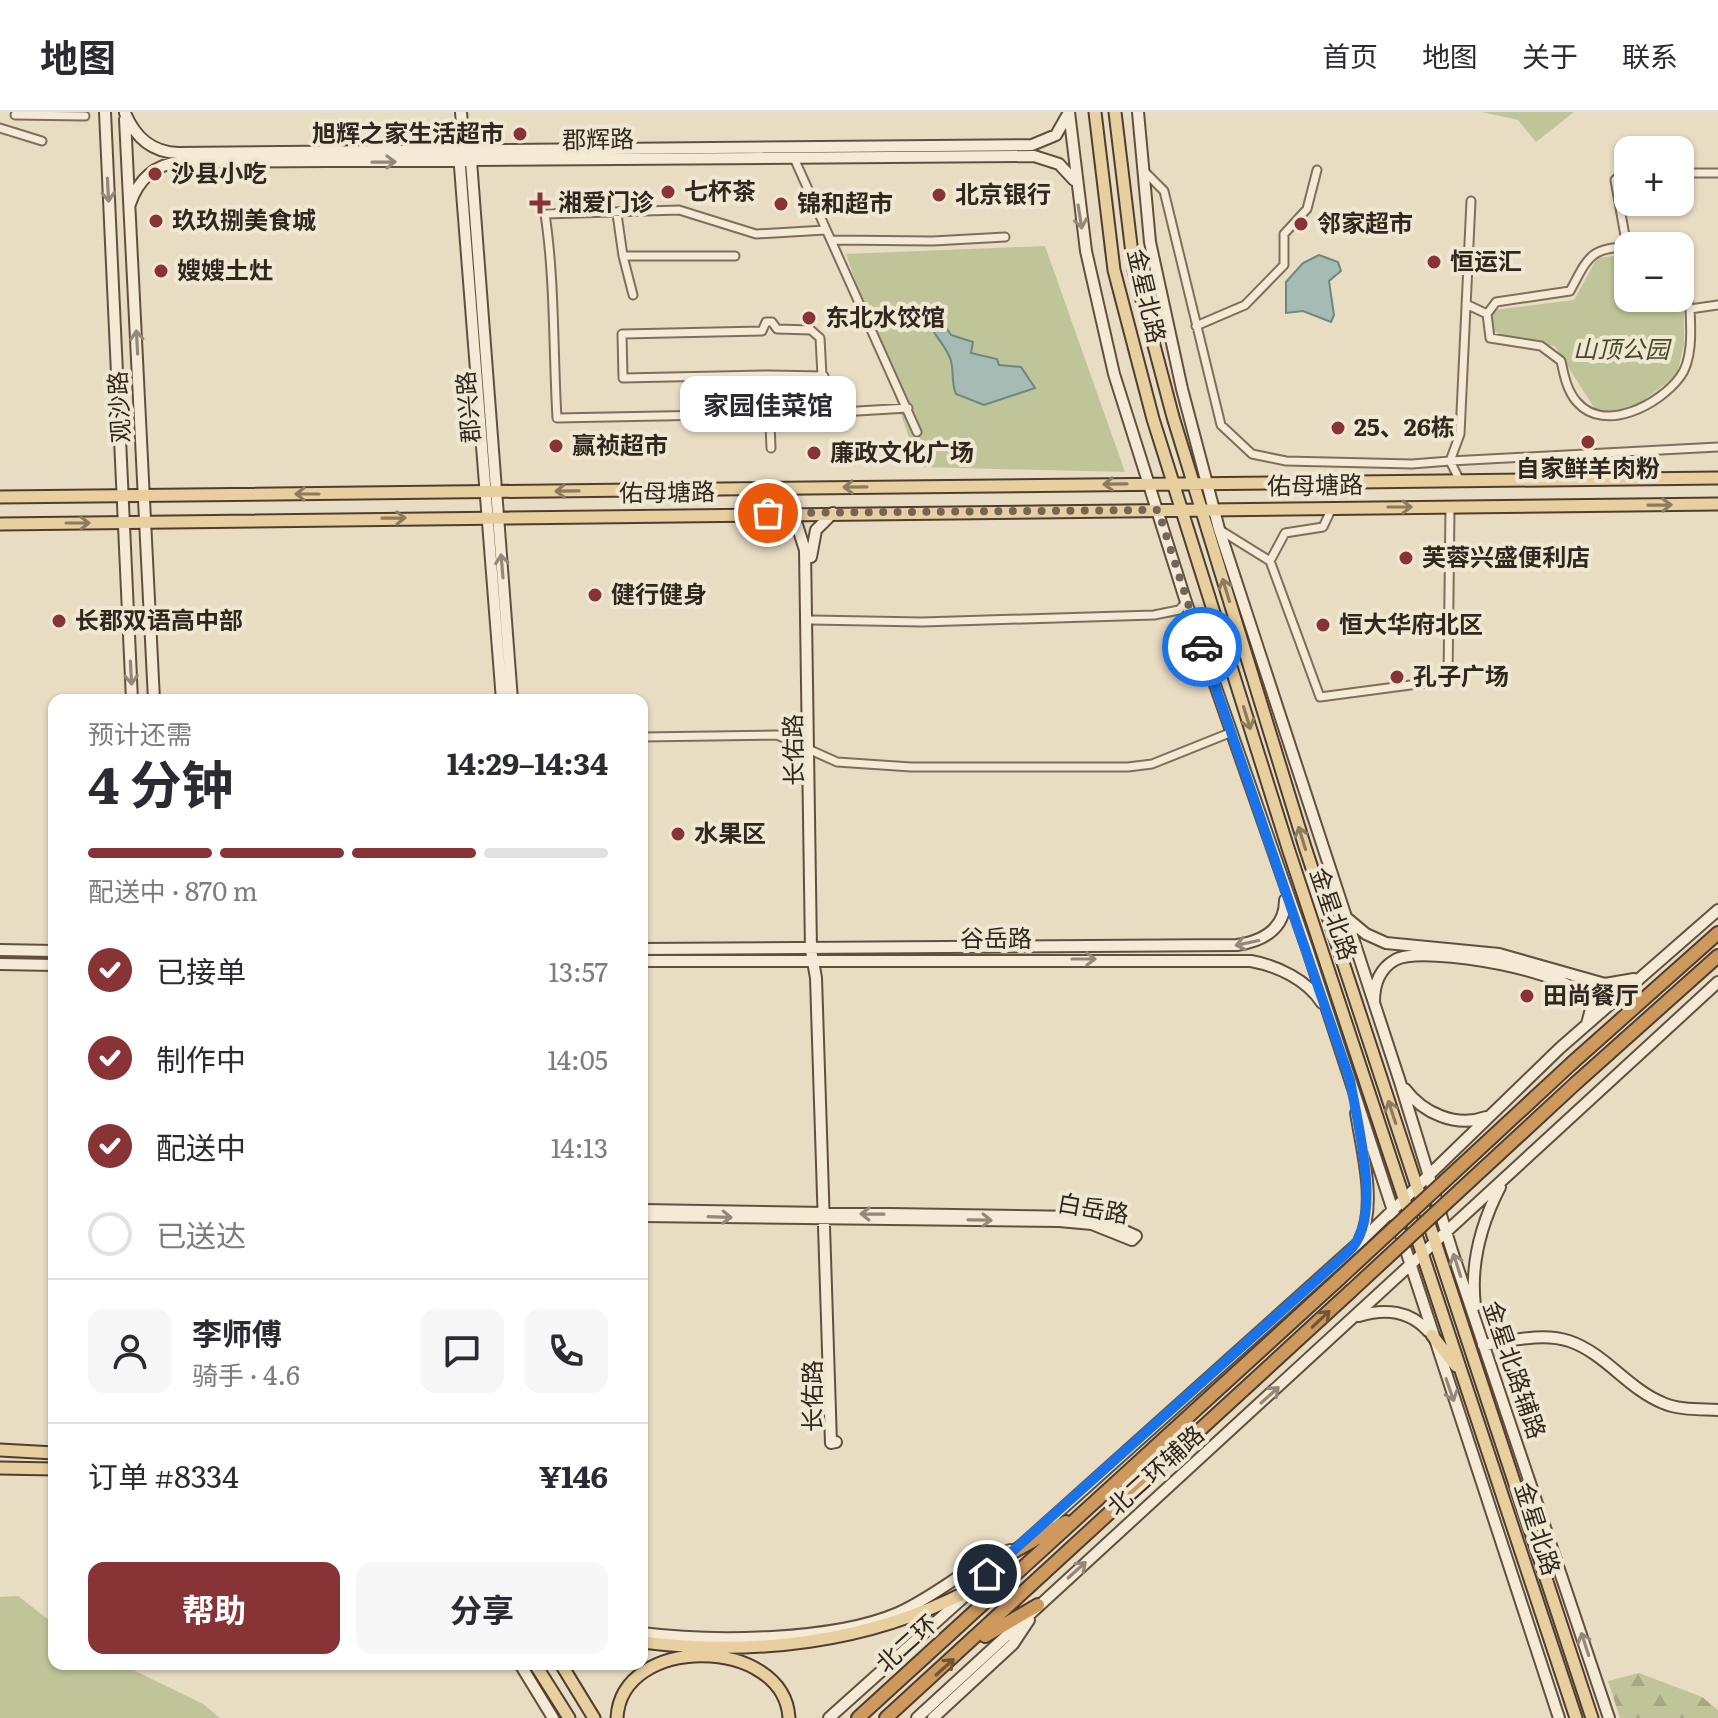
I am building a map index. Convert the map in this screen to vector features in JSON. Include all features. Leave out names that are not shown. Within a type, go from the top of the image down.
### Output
[{"type":"highway","name":"北二环","points":[[858,1718],[1572,1063],[1718,933]]},
{"type":"highway","name":"北二环","points":[[886,1718],[1718,956]]},
{"type":"highway","points":[[1011,1552],[1090,1508]]},
{"type":"highway","points":[[968,1646],[1038,1605]]},
{"type":"highway","points":[[896,1718],[911,1698]]},
{"type":"main road","name":"观沙路","points":[[105,112],[132,694]]},
{"type":"main road","name":"郡兴路","points":[[458,112],[511,694]]},
{"type":"main road","name":"郡辉路","points":[[130,204],[147,176],[172,163],[1032,145],[1056,135],[1069,112]]},
{"type":"main road","points":[[1069,112],[1086,251],[1107,346],[1186,602],[1329,1015],[1559,1718]]},
{"type":"main road","name":"金星北路","points":[[1095,112],[1114,270],[1173,484],[1288,848],[1576,1718]]},
{"type":"main road","name":"金星北路","points":[[1115,112],[1134,270],[1193,484],[1207,509],[1305,847],[1592,1718]]},
{"type":"main road","points":[[1138,112],[1150,242],[1206,483],[1207,509],[1219,529],[1400,1082],[1414,1100],[1429,1111],[1463,1121],[1488,1116],[1587,1024],[1718,910]]},
{"type":"main road","name":"观沙路","points":[[125,113],[154,694]]},
{"type":"main road","name":"郡辉路","points":[[125,113],[141,139],[156,149],[171,153],[794,158],[1043,156],[1067,169],[1076,183]]},
{"type":"main road","name":"佑母塘路","points":[[0,497],[1718,478]]},
{"type":"main road","name":"佑母塘路","points":[[0,524],[1718,504]]},
{"type":"main road","name":"长佑路","points":[[781,513],[797,525],[804,545],[816,955],[836,1442],[831,1443],[826,1216]]},
{"type":"main road","name":"长佑路","points":[[810,751],[813,538],[822,521],[835,513]]},
{"type":"main road","name":"郡兴路","points":[[493,517],[502,694]]},
{"type":"main road","points":[[648,949],[816,955],[1237,945],[1261,940],[1277,926],[1285,909],[1283,886]]},
{"type":"main road","points":[[1346,918],[1366,934],[1386,943],[1499,954],[1605,984],[1624,983],[1643,974]]},
{"type":"main road","points":[[0,950],[48,951]]},
{"type":"main road","name":"谷岳路","points":[[648,961],[816,955],[1251,961],[1275,968],[1301,982],[1318,997],[1329,1015]]},
{"type":"main road","points":[[1374,1008],[1376,981],[1398,958],[1455,957],[1537,973],[1584,992],[1592,1005],[1587,1024]]},
{"type":"main road","points":[[0,964],[48,965]]},
{"type":"main road","name":"北二环辅路","points":[[917,1718],[1718,982]]},
{"type":"main road","points":[[1350,1080],[1367,1204],[1365,1226],[1357,1244]]},
{"type":"main road","name":"金星北路辅路","points":[[1400,1082],[1446,1232],[1609,1718]]},
{"type":"main road","name":"北二环辅路","points":[[829,1718],[1357,1244],[1488,1116]]},
{"type":"main road","points":[[1509,1173],[1491,1204],[1475,1260],[1473,1287],[1482,1340],[1548,1337],[1568,1341],[1586,1348],[1632,1385],[1664,1404],[1718,1410]]},
{"type":"main road","name":"白岳路","points":[[648,1213],[1068,1221],[1092,1224],[1132,1240],[1136,1236],[1107,1223],[1078,1217],[826,1216]]},
{"type":"main road","points":[[1353,1318],[1396,1312],[1415,1319],[1462,1373]]},
{"type":"main road","points":[[0,1450],[48,1453]]},
{"type":"main road","points":[[0,1468],[48,1469]]},
{"type":"main road","points":[[648,1633],[718,1637],[796,1634],[858,1625],[897,1613],[986,1560],[1011,1552]]},
{"type":"main road","points":[[648,1642],[705,1646],[832,1639],[899,1622],[968,1591]]},
{"type":"main road","points":[[933,1718],[1013,1644],[1038,1605]]},
{"type":"main road","points":[[648,1667],[668,1661],[710,1659],[747,1664],[768,1674],[782,1690],[789,1718]]},
{"type":"main road","points":[[524,1670],[553,1718]]},
{"type":"main road","points":[[539,1670],[569,1718]]},
{"type":"main road","points":[[565,1670],[594,1718]]},
{"type":"main road","points":[[617,1718],[621,1694],[643,1670]]},
{"type":"street","points":[[15,134],[15,114],[85,116]]},
{"type":"street","points":[[0,128],[42,141]]},
{"type":"street","points":[[794,158],[917,432]]},
{"type":"street","points":[[1142,169],[1164,191],[1221,425],[1252,454],[1286,461],[1412,464],[1718,447]]},
{"type":"street","points":[[1196,326],[1245,305],[1284,265],[1284,234],[1307,209],[1317,170]]},
{"type":"street","points":[[1694,173],[1718,173]]},
{"type":"street","points":[[1460,481],[1450,461],[1460,434],[1471,201]]},
{"type":"street","points":[[825,230],[756,234],[679,210],[545,214],[551,255],[551,342],[557,418],[824,413],[908,408]]},
{"type":"street","points":[[617,214],[633,295]]},
{"type":"street","points":[[833,240],[933,241],[1005,237]]},
{"type":"street","points":[[1614,247],[1605,247],[1589,256],[1570,291],[1496,302],[1487,314],[1490,338],[1541,346],[1561,361],[1566,382],[1577,403],[1598,414],[1634,414],[1682,376],[1691,338],[1690,312]]},
{"type":"street","points":[[623,256],[735,256]]},
{"type":"street","points":[[1466,304],[1487,314]]},
{"type":"street","points":[[1694,308],[1718,305]]},
{"type":"street","points":[[824,376],[623,378],[622,334],[762,331],[766,322],[772,322],[777,329],[811,330],[820,338],[824,376],[824,413]]},
{"type":"street","points":[[768,375],[771,448]]},
{"type":"street","points":[[1219,529],[1270,561],[1320,697],[1448,680],[1450,507]]},
{"type":"street","points":[[1270,561],[1285,533],[1323,527],[1332,508]]},
{"type":"street","points":[[812,620],[922,622],[1154,615],[1179,610],[1186,602]]},
{"type":"street","points":[[648,737],[777,735],[837,762],[911,767],[1128,767],[1152,764],[1232,732]]},
{"type":"green space","points":[[1482,112],[1574,112],[1536,142],[1518,120]]},
{"type":"green space","points":[[1045,246],[1125,472],[919,467],[846,254]]},
{"type":"green space","name":"山顶公园","points":[[1614,256],[1614,312],[1684,312],[1684,344],[1677,375],[1632,409],[1598,414],[1555,346],[1506,339],[1493,330],[1493,310],[1574,300],[1597,258]]},
{"type":"green space","points":[[18,1596],[48,1619],[48,1670],[133,1670],[203,1704],[220,1718],[0,1718],[0,1597]]},
{"type":"green space","points":[[1639,1673],[1702,1697],[1718,1710],[1718,1718],[1620,1718],[1608,1681]]},
{"type":"water","points":[[1319,255],[1338,262],[1341,271],[1329,281],[1334,315],[1331,322],[1303,311],[1286,313],[1286,282],[1303,263]]},
{"type":"water","points":[[939,316],[951,335],[973,342],[971,353],[997,359],[999,365],[1021,367],[1035,388],[984,405],[956,394],[949,356],[927,319]]},
{"type":"way so far","points":[[768,513],[1158,510],[1202,647]]},
{"type":"place","name":"旭辉之家生活超市","points":[[520,134]]},
{"type":"place","name":"沙县小吃","points":[[155,174]]},
{"type":"place","name":"七杯茶","points":[[668,192]]},
{"type":"place","name":"北京银行","points":[[939,195]]},
{"type":"place","name":"湘爱门诊","points":[[540,203]]},
{"type":"place","name":"锦和超市","points":[[781,204]]},
{"type":"place","name":"玖玖捌美食城","points":[[156,221]]},
{"type":"place","name":"邻家超市","points":[[1301,224]]},
{"type":"place","name":"恒运汇","points":[[1434,262]]},
{"type":"place","name":"嫂嫂土灶","points":[[161,271]]},
{"type":"place","name":"东北水饺馆","points":[[809,318]]},
{"type":"place","name":"25、26栋","points":[[1338,428]]},
{"type":"place","name":"自家鲜羊肉粉","points":[[1588,442]]},
{"type":"place","name":"赢祯超市","points":[[556,446]]},
{"type":"place","name":"廉政文化广场","points":[[814,453]]},
{"type":"place","name":"家园佳菜馆","points":[[768,513]]},
{"type":"place","name":"芙蓉兴盛便利店","points":[[1406,558]]},
{"type":"place","name":"健行健身","points":[[595,595]]},
{"type":"place","name":"长郡双语高中部","points":[[59,621]]},
{"type":"place","name":"恒大华府北区","points":[[1323,625]]},
{"type":"place","name":"孔子广场","points":[[1397,677]]},
{"type":"place","name":"水果区","points":[[678,834]]},
{"type":"place","name":"田尚餐厅","points":[[1527,996]]},
{"type":"route","points":[[987,1574],[1357,1244],[1365,1226],[1367,1204],[1350,1080],[1202,647]]}]
